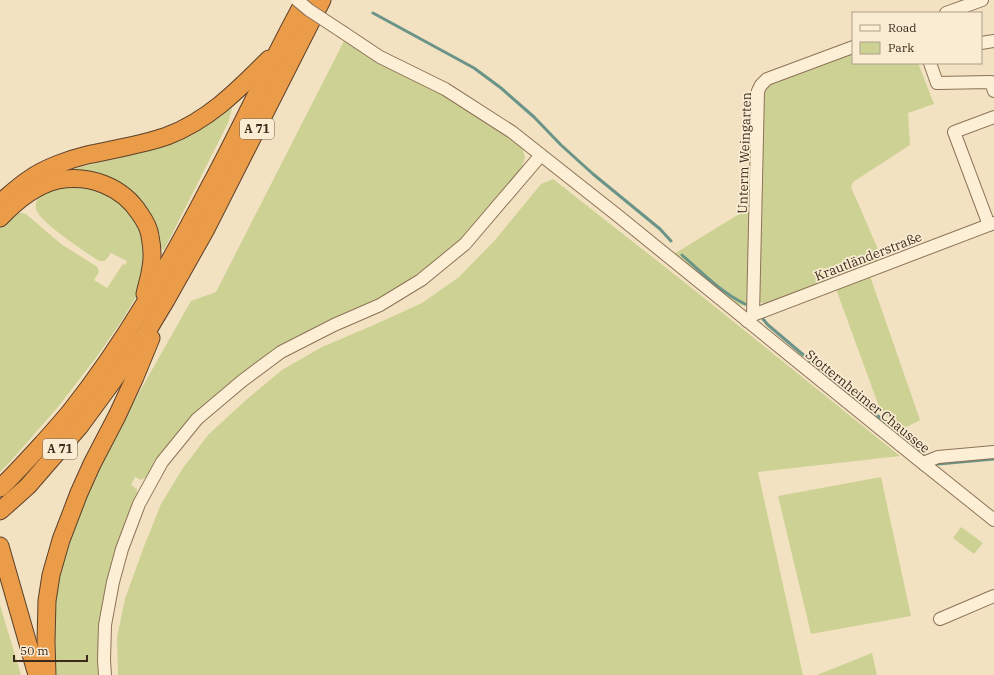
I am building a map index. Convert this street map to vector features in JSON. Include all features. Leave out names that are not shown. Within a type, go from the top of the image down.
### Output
[{"type":"highway","name":"A 71","points":[[0,488],[16,474],[69,413],[100,371],[142,309],[211,186],[305,0]]},
{"type":"highway","name":"A 71","points":[[0,512],[28,486],[80,426],[145,335],[206,229],[322,0]]},
{"type":"highway","points":[[0,203],[32,177],[59,164],[86,155],[146,143],[195,123],[231,96],[279,50]]},
{"type":"highway","points":[[0,218],[22,198],[40,187],[58,180],[78,178],[102,183],[121,193],[135,206],[146,223],[150,236],[152,266],[142,309]]},
{"type":"highway","points":[[47,675],[47,601],[61,540],[79,493],[135,377],[166,300]]},
{"type":"highway","points":[[1,549],[37,675]]},
{"type":"highway","points":[[0,582],[26,675]]},
{"type":"street","name":"Stotternheimer Chaussee","points":[[297,0],[309,10],[380,57],[445,89],[512,132],[724,302],[750,318],[925,465],[994,520]]},
{"type":"street","points":[[949,12],[982,0]]},
{"type":"street","points":[[982,43],[994,41]]},
{"type":"street","name":"Unterm Weingarten","points":[[750,318],[758,92],[761,85],[767,79],[852,47]]},
{"type":"street","points":[[930,64],[937,83],[991,82],[994,91]]},
{"type":"street","points":[[991,224],[954,132],[994,117]]},
{"type":"street","points":[[105,675],[104,639],[106,618],[122,549],[138,504],[162,462],[197,419],[242,381],[281,352],[334,325],[380,305],[421,280],[465,244],[541,155]]},
{"type":"street","name":"Krautländerstraße","points":[[750,318],[991,224]]},
{"type":"street","points":[[925,465],[928,461],[938,457],[994,452]]},
{"type":"street","points":[[940,619],[994,596]]},
{"type":"green space","points":[[344,41],[425,82],[478,113],[522,147],[525,157],[522,168],[487,213],[447,253],[413,279],[374,302],[280,348],[248,368],[203,406],[166,449],[147,477],[141,480],[135,477],[131,485],[137,489],[137,496],[109,573],[102,612],[99,675],[52,675],[53,598],[76,514],[111,442],[191,301],[216,292]]},
{"type":"green space","points":[[852,53],[852,64],[918,64],[934,104],[908,113],[910,145],[853,182],[851,187],[880,254],[884,258],[765,303],[761,303],[758,299],[764,95],[767,87],[775,80]]},
{"type":"green space","points":[[232,108],[228,123],[164,250],[158,247],[156,231],[152,220],[137,196],[123,184],[106,176],[72,169],[180,141]]},
{"type":"green space","points":[[553,179],[688,285],[900,456],[758,472],[803,675],[118,675],[117,637],[125,599],[143,549],[161,504],[183,468],[208,435],[246,400],[282,370],[322,347],[422,303],[459,277],[495,240],[541,184]]},
{"type":"green space","points":[[77,182],[105,189],[139,219],[148,263],[140,290],[121,322],[95,359],[58,407],[0,472],[0,228],[8,218],[14,214],[26,214],[61,244],[96,266],[99,271],[94,280],[107,288],[123,264],[125,265],[127,261],[111,253],[105,261],[99,261],[64,237],[39,215],[36,209],[36,204],[41,191]]},
{"type":"green space","points":[[749,208],[747,306],[737,305],[674,254]]},
{"type":"green space","points":[[870,276],[920,420],[901,430],[881,412],[836,289]]},
{"type":"green space","points":[[881,477],[911,616],[811,634],[778,496]]},
{"type":"green space","points":[[961,527],[983,543],[974,554],[953,538]]},
{"type":"green space","points":[[0,605],[21,675],[0,675]]},
{"type":"green space","points":[[872,653],[877,675],[817,675]]},
{"type":"waterway","points":[[373,13],[474,68],[501,88],[534,117],[561,145],[593,174],[660,229],[671,241]]},
{"type":"waterway","points":[[682,255],[720,288],[745,304]]},
{"type":"waterway","points":[[763,319],[768,325],[833,380],[924,453]]},
{"type":"waterway","points":[[938,464],[994,459]]}]
